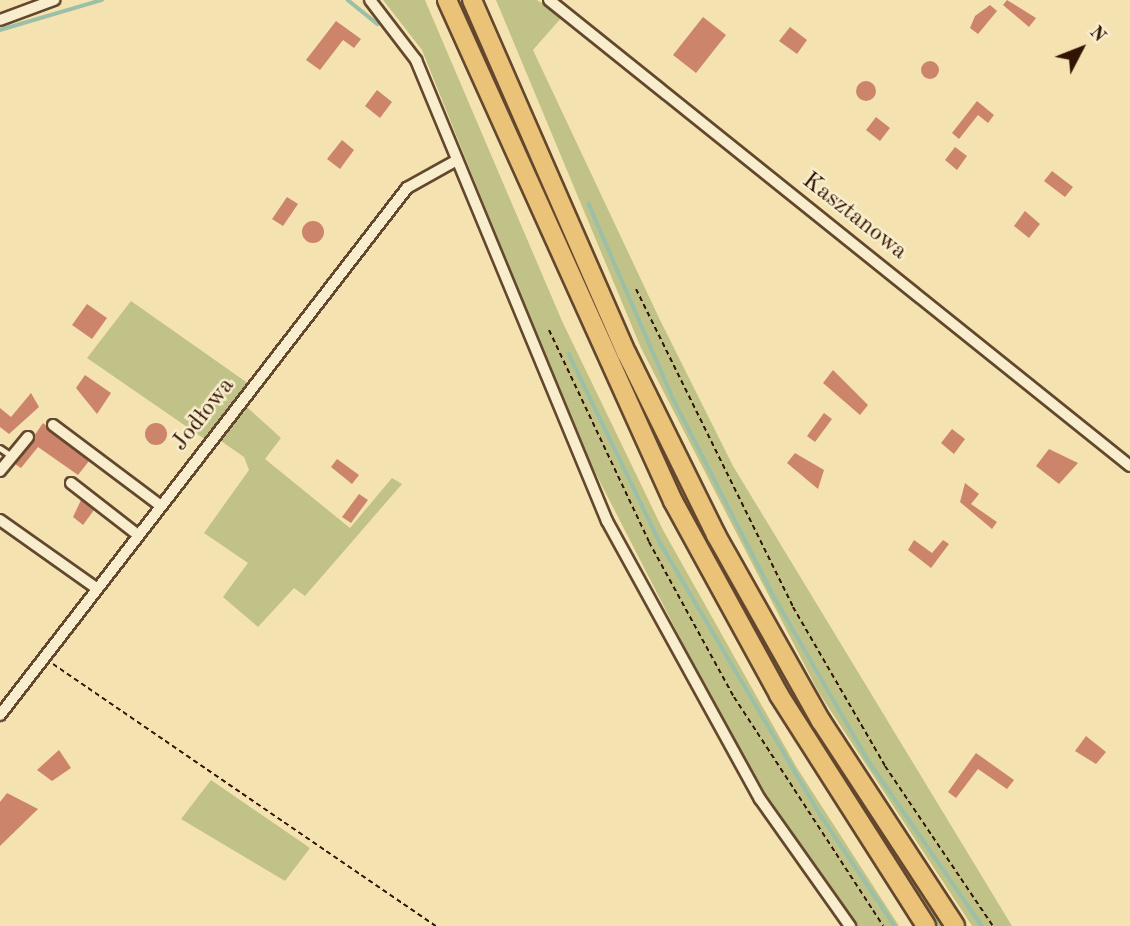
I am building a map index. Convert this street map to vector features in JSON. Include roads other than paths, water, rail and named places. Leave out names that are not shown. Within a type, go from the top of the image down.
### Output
[{"type":"highway","points":[[447,0],[679,513],[784,705],[926,926]]},
{"type":"highway","points":[[472,0],[622,341],[716,535],[834,741],[955,926]]},
{"type":"street","points":[[0,20],[54,0]]},
{"type":"street","points":[[370,0],[407,44],[607,521],[760,799],[850,926]]},
{"type":"street","name":"Kasztanowa","points":[[551,1],[1130,466]]},
{"type":"street","name":"Jodłowa","points":[[0,715],[407,188],[457,160]]},
{"type":"street","points":[[53,425],[161,506]]},
{"type":"street","points":[[0,471],[28,437]]},
{"type":"street","points":[[71,483],[138,535]]},
{"type":"street","points":[[0,520],[96,588]]},
{"type":"lane","points":[[0,448],[12,456]]},
{"type":"waterway","points":[[0,30],[102,0]]},
{"type":"waterway","points":[[348,0],[378,24]]},
{"type":"waterway","points":[[589,204],[674,400],[775,598],[868,760],[982,926]]},
{"type":"waterway","points":[[569,354],[661,544],[822,817],[895,926]]}]
